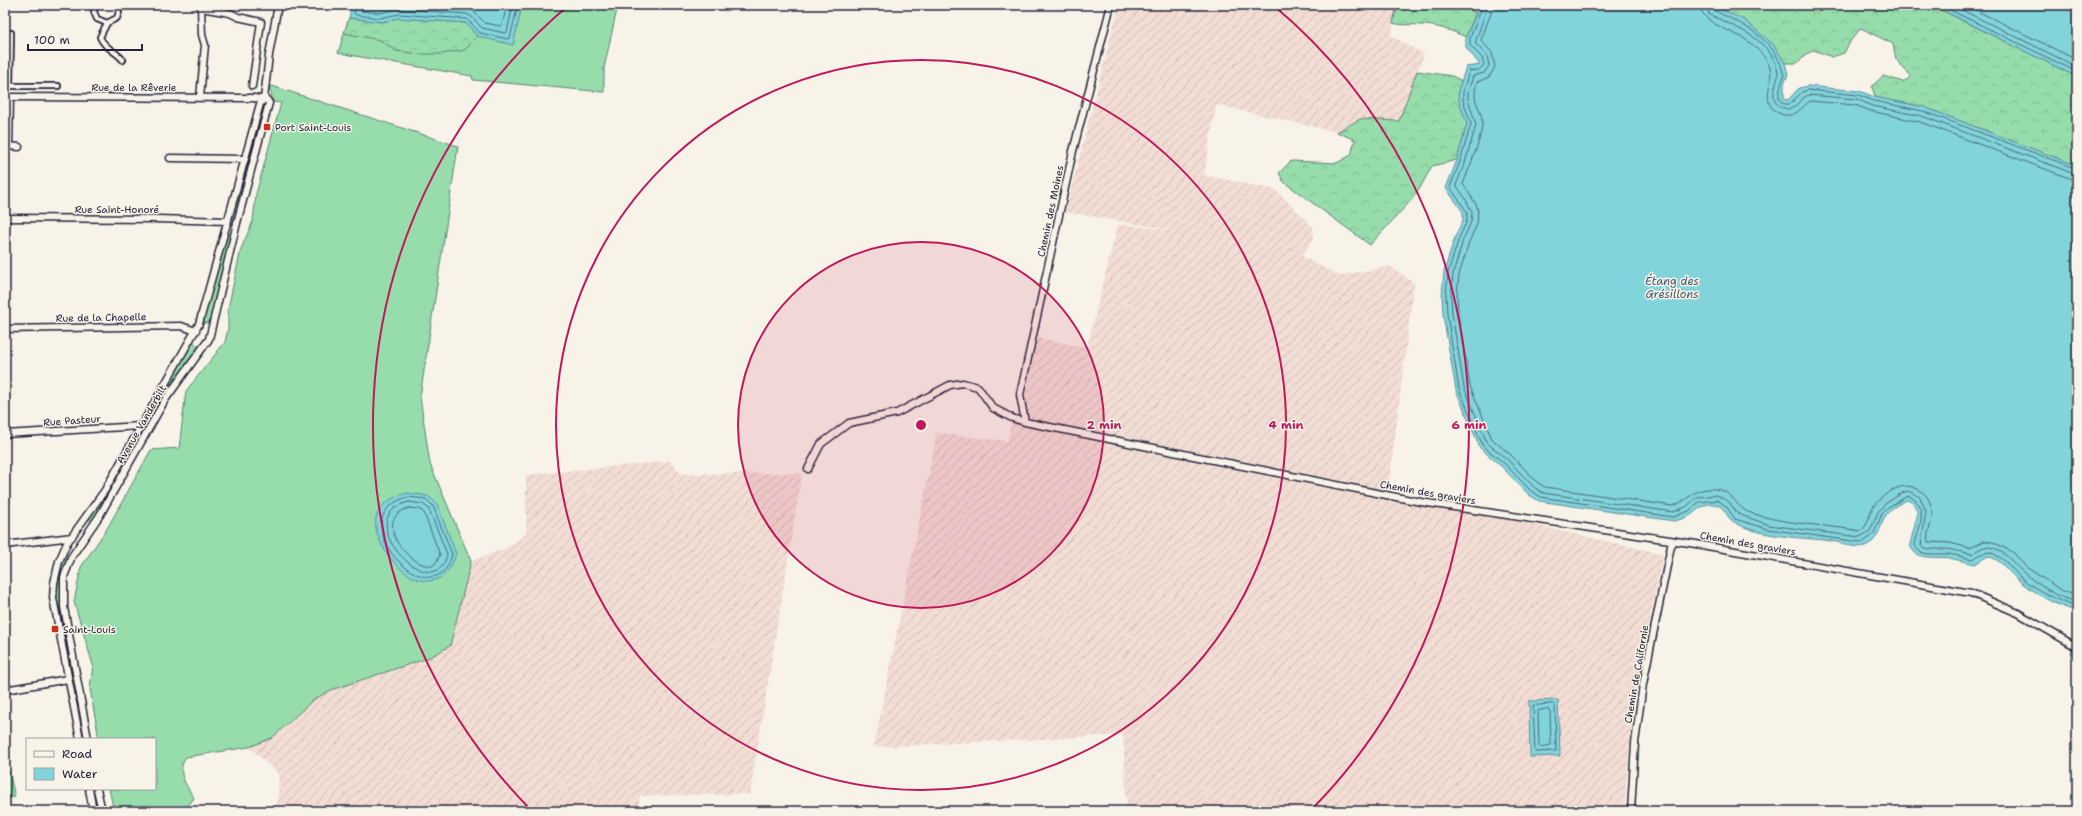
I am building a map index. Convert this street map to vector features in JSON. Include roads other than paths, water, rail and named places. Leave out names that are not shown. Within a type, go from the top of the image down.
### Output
[{"type":"street","points":[[95,5],[94,12],[97,19],[107,23]]},
{"type":"street","points":[[118,5],[119,12],[116,18],[107,23],[100,37],[102,42],[117,53],[123,60]]},
{"type":"street","name":"Avenue Vanderbilt","points":[[80,738],[53,591],[58,561],[72,537],[105,490],[199,324],[260,104],[264,99],[269,55],[278,5]]},
{"type":"street","name":"Chemin des Moines","points":[[1025,422],[1020,395],[1073,151],[1111,5]]},
{"type":"street","points":[[200,98],[205,46],[202,35],[201,8],[230,13],[238,17],[261,22],[252,86]]},
{"type":"street","points":[[5,33],[11,33],[10,86],[58,86]]},
{"type":"street","points":[[257,52],[269,55]]},
{"type":"street","points":[[7,97],[9,146],[18,147]]},
{"type":"street","name":"Rue de la Rêverie","points":[[7,97],[264,99]]},
{"type":"street","name":"Avenue Vanderbilt","points":[[88,738],[64,606],[63,585],[66,570],[72,556],[100,516],[165,400],[210,339],[234,234],[269,103],[264,99]]},
{"type":"street","points":[[170,158],[245,160]]},
{"type":"street","name":"Rue Saint-Honoré","points":[[5,218],[228,221]]},
{"type":"street","name":"Rue de la Chapelle","points":[[5,329],[181,326],[196,331]]},
{"type":"street","name":"Chemin des graviers","points":[[808,469],[821,444],[849,423],[897,413],[950,385],[963,383],[978,387],[993,408],[1012,418],[1025,422],[1421,502],[1672,541],[1971,593],[2018,613],[2077,647]]},
{"type":"street","name":"Rue Pasteur","points":[[5,434],[141,426]]},
{"type":"street","points":[[5,545],[72,537]]},
{"type":"street","name":"Chemin de Californie","points":[[1631,811],[1635,743],[1643,684],[1672,541]]},
{"type":"street","points":[[5,690],[68,679]]},
{"type":"street","points":[[89,790],[93,811]]},
{"type":"street","points":[[98,790],[102,811]]},
{"type":"water","points":[[352,5],[522,5],[513,45],[477,36],[466,23],[398,18],[381,22],[349,18]]},
{"type":"water","name":"Étang des Grésillons","points":[[1480,5],[1711,5],[1744,20],[1773,44],[1785,63],[1788,74],[1784,84],[1784,99],[1788,100],[1799,88],[1808,86],[1859,91],[1875,97],[1924,107],[2077,166],[2077,611],[2061,606],[2038,594],[2017,579],[2001,563],[1988,556],[1975,564],[1949,558],[1926,557],[1916,554],[1912,550],[1910,544],[1918,513],[1913,503],[1907,500],[1894,507],[1887,514],[1876,538],[1870,544],[1861,547],[1832,541],[1782,536],[1756,531],[1734,522],[1721,507],[1714,504],[1704,505],[1691,515],[1674,521],[1539,501],[1529,495],[1501,466],[1480,448],[1456,390],[1443,315],[1442,295],[1444,272],[1455,237],[1463,220],[1463,212],[1446,188],[1457,160],[1467,124],[1459,101],[1458,91],[1466,67],[1480,65],[1466,47],[1466,37]]},
{"type":"water","points":[[1931,5],[2077,5],[2077,77],[1936,7]]},
{"type":"water","points":[[408,493],[428,496],[437,504],[456,554],[446,573],[433,581],[418,579],[404,571],[391,559],[381,544],[376,528],[377,515],[382,506],[398,496]]},
{"type":"water","points":[[1558,700],[1560,756],[1530,757],[1529,701]]},
{"type":"place","name":"Port Saint-Louis","points":[[267,127]]},
{"type":"place","name":"Saint-Louis","points":[[55,629]]}]
